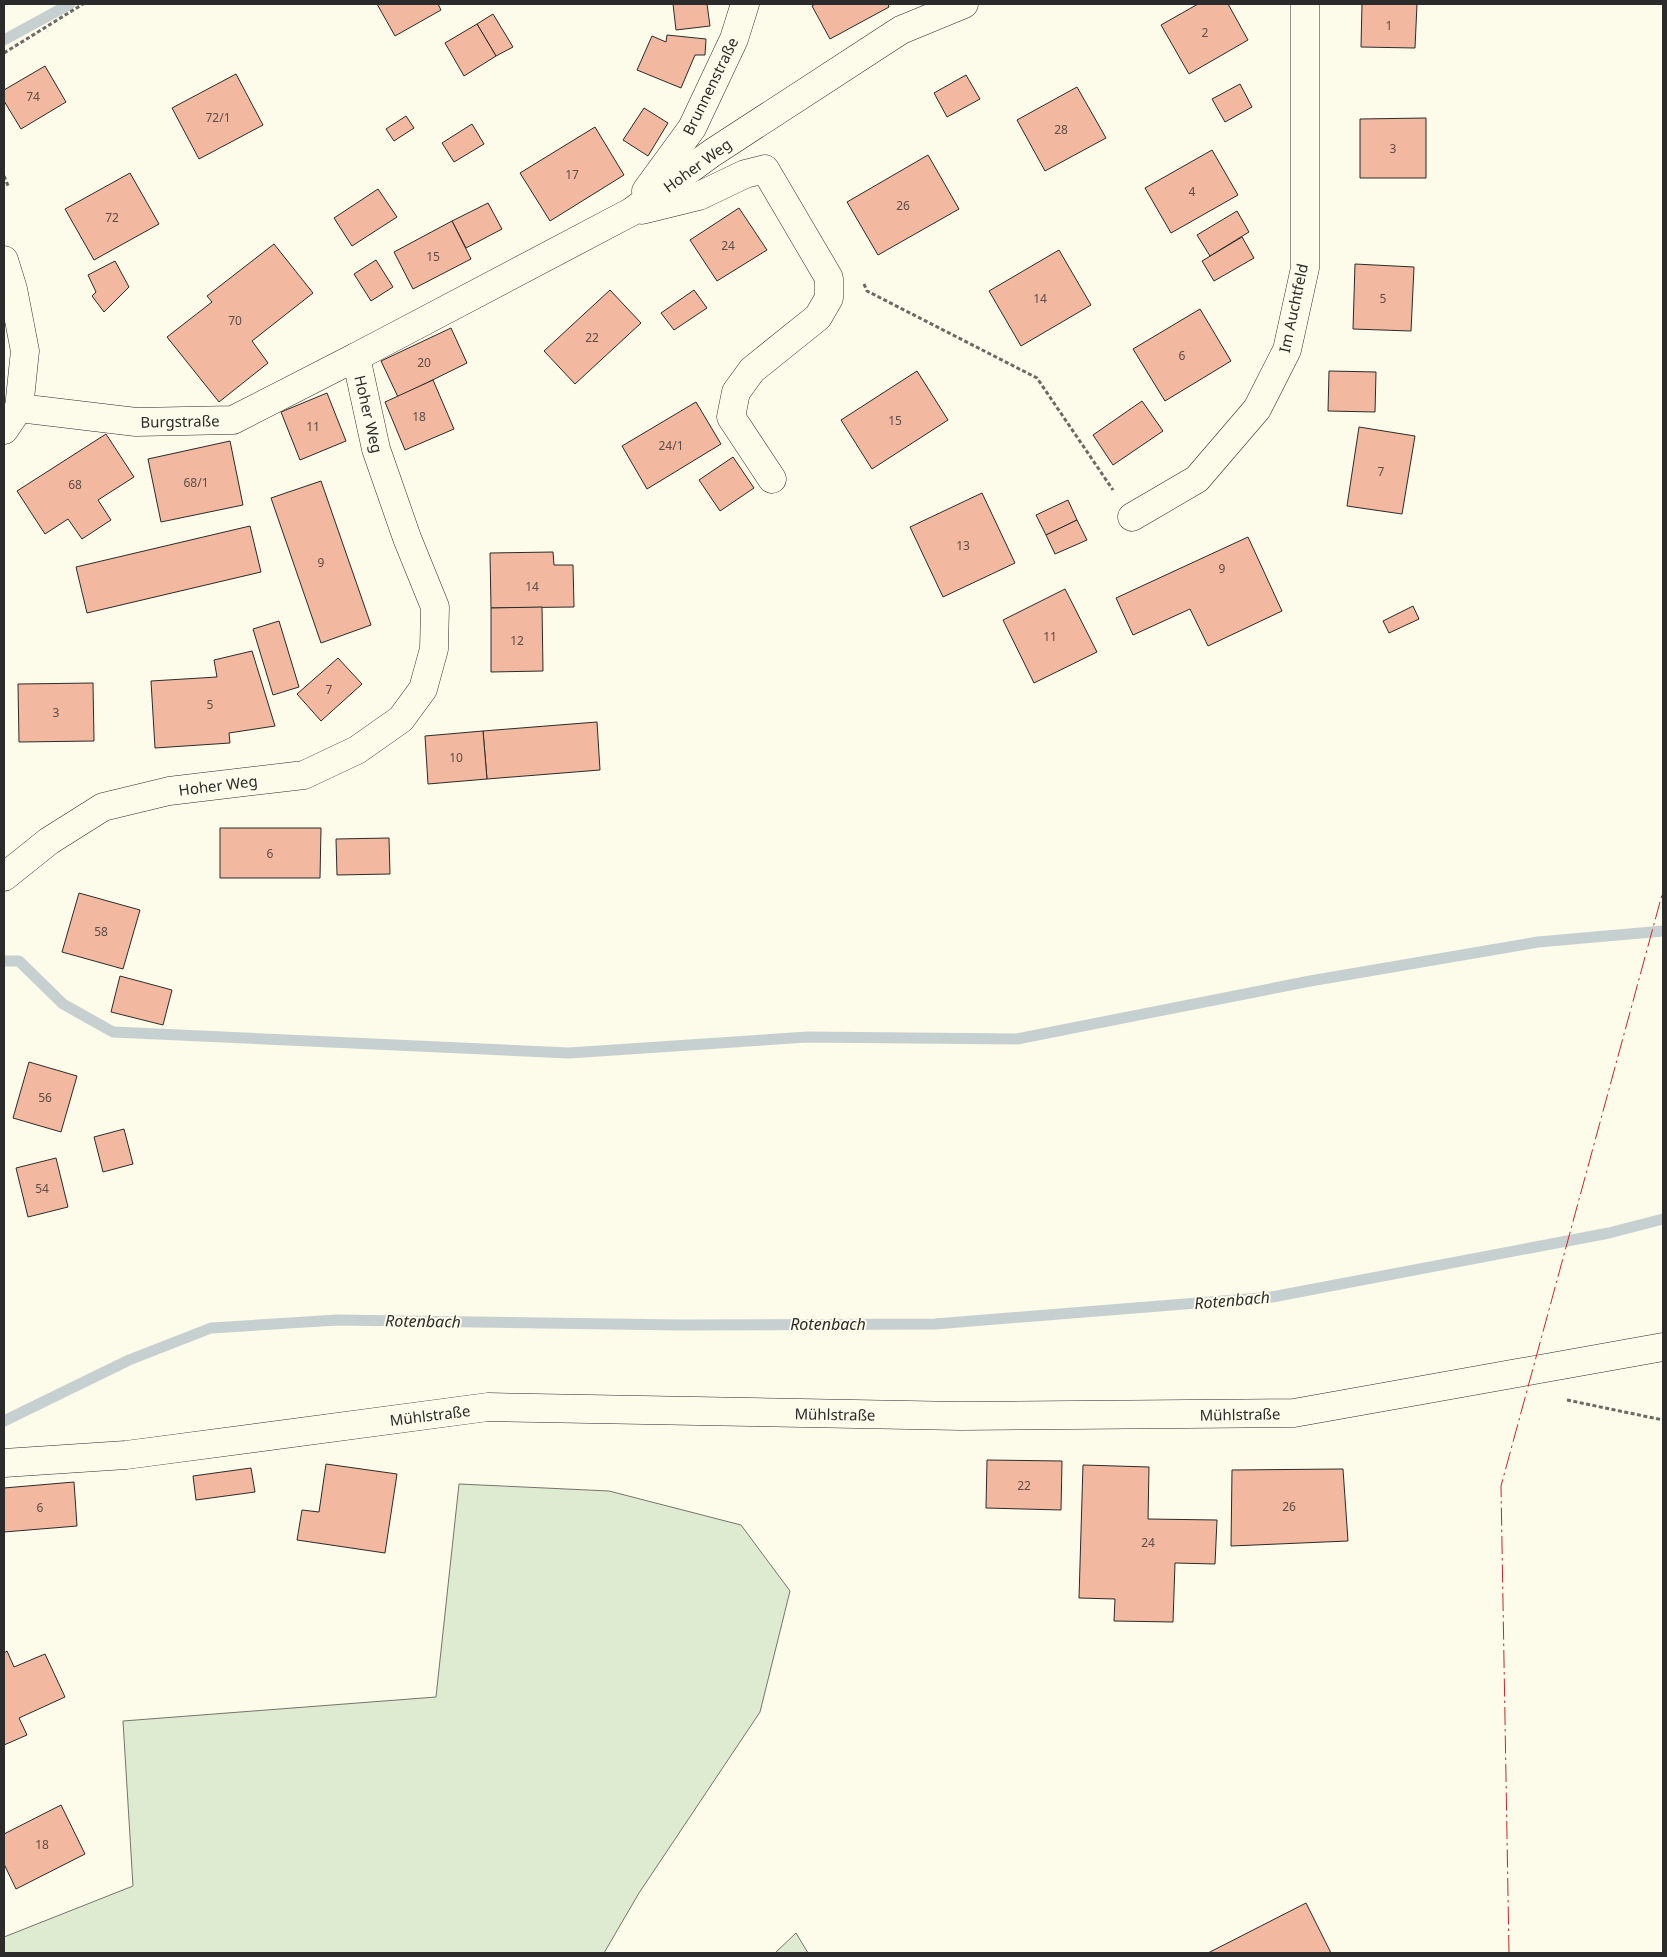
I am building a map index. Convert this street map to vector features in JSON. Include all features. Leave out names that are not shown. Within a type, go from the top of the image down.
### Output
[{"type":"street","name":"Brunnenstraße","points":[[631,212],[692,128],[734,39],[745,4]]},
{"type":"street","name":"Hoher Weg","points":[[4,877],[49,842],[103,808],[169,791],[304,775],[357,750],[401,719],[423,689],[434,649],[435,607],[407,538],[376,449],[356,357],[631,212],[712,153],[901,30],[964,4]]},
{"type":"street","name":"Im Auchtfeld","points":[[1132,517],[1197,478],[1257,409],[1287,350],[1305,268],[1305,4]]},
{"type":"street","points":[[631,212],[699,196],[745,174],[766,169],[829,278],[829,298],[818,317],[752,370],[736,392],[731,417],[772,479]]},
{"type":"street","points":[[4,260],[13,289],[25,350],[19,408],[4,430]]},
{"type":"street","name":"Burgstraße","points":[[19,408],[136,422],[233,420],[356,357]]},
{"type":"street","name":"Mühlstraße","points":[[4,1463],[126,1454],[488,1407],[961,1416],[1294,1413],[1663,1348]]},
{"type":"path","points":[[4,53],[83,4]]},
{"type":"path","points":[[4,176],[9,188]]},
{"type":"path","points":[[863,282],[868,291],[1037,378],[1132,517]]},
{"type":"path","points":[[1558,1398],[1663,1420]]},
{"type":"green space","points":[[459,1484],[609,1491],[741,1525],[790,1591],[760,1712],[639,1893],[604,1953],[4,1953],[4,1937],[133,1886],[123,1721],[436,1697]]},
{"type":"green space","points":[[796,1933],[808,1953],[775,1953]]},
{"type":"building","points":[[377,4],[438,4],[441,10],[395,36]]},
{"type":"building","points":[[673,4],[707,4],[710,26],[676,30]]},
{"type":"building","points":[[815,4],[888,4],[889,7],[830,39],[812,6]]},
{"type":"building","points":[[1198,4],[1228,4],[1248,40],[1189,74],[1161,25]]},
{"type":"building","points":[[1362,4],[1417,4],[1415,48],[1361,47]]},
{"type":"building","points":[[493,14],[513,47],[496,56],[477,24]]},
{"type":"building","points":[[477,24],[496,56],[464,76],[445,43]]},
{"type":"building","points":[[667,35],[706,39],[705,55],[695,55],[681,88],[637,70],[652,36],[666,42]]},
{"type":"building","points":[[45,66],[66,102],[21,129],[4,101],[4,90]]},
{"type":"building","points":[[236,74],[263,125],[199,159],[172,108]]},
{"type":"building","points":[[966,75],[980,99],[947,117],[934,93]]},
{"type":"building","points":[[1240,84],[1252,107],[1225,122],[1212,99]]},
{"type":"building","points":[[1077,87],[1106,138],[1045,171],[1017,120]]},
{"type":"building","points":[[644,108],[668,123],[648,156],[623,140]]},
{"type":"building","points":[[406,116],[414,128],[394,141],[386,129]]},
{"type":"building","points":[[1426,118],[1426,178],[1360,178],[1360,119]]},
{"type":"building","points":[[472,124],[484,144],[454,162],[442,143]]},
{"type":"building","points":[[595,127],[624,175],[550,221],[520,173]]},
{"type":"building","points":[[1212,150],[1238,195],[1171,233],[1145,188]]},
{"type":"building","points":[[928,155],[959,209],[878,255],[847,202]]},
{"type":"building","points":[[130,173],[159,224],[94,260],[65,209]]},
{"type":"building","points":[[378,189],[397,217],[352,246],[334,218]]},
{"type":"building","points":[[488,203],[502,229],[466,248],[452,221]]},
{"type":"building","points":[[739,208],[767,250],[717,281],[690,240]]},
{"type":"building","points":[[1237,211],[1249,232],[1210,256],[1197,235]]},
{"type":"building","points":[[452,221],[471,259],[413,289],[394,252]]},
{"type":"building","points":[[1242,237],[1254,258],[1214,281],[1202,261]]},
{"type":"building","points":[[274,244],[313,293],[252,341],[268,363],[219,402],[167,337],[212,302],[207,296]]},
{"type":"building","points":[[1059,250],[1091,305],[1021,346],[989,291]]},
{"type":"building","points":[[376,260],[393,287],[371,301],[354,274]]},
{"type":"building","points":[[115,261],[129,287],[104,312],[92,296],[96,292],[88,275]]},
{"type":"building","points":[[1355,264],[1414,267],[1411,331],[1353,329]]},
{"type":"building","points":[[610,290],[641,323],[575,384],[544,351]]},
{"type":"building","points":[[694,290],[707,308],[674,330],[661,313]]},
{"type":"building","points":[[1200,309],[1231,361],[1165,401],[1133,349]]},
{"type":"building","points":[[451,328],[467,363],[398,397],[381,361]]},
{"type":"building","points":[[917,371],[948,420],[872,469],[841,420]]},
{"type":"building","points":[[1329,371],[1376,372],[1375,412],[1328,411]]},
{"type":"building","points":[[433,380],[454,429],[405,450],[385,402]]},
{"type":"building","points":[[327,393],[346,441],[300,460],[281,412]]},
{"type":"building","points":[[1142,401],[1163,431],[1113,465],[1093,435]]},
{"type":"building","points":[[696,402],[721,444],[647,489],[622,446]]},
{"type":"building","points":[[1359,427],[1415,436],[1402,514],[1347,506]]},
{"type":"building","points":[[106,434],[134,477],[98,500],[111,520],[82,539],[68,519],[45,534],[17,491]]},
{"type":"building","points":[[230,441],[243,505],[161,522],[148,459]]},
{"type":"building","points":[[733,457],[754,488],[720,511],[699,480]]},
{"type":"building","points":[[321,481],[371,625],[321,643],[271,498]]},
{"type":"building","points":[[982,493],[1015,563],[943,597],[910,527]]},
{"type":"building","points":[[1068,500],[1077,520],[1046,535],[1036,515]]},
{"type":"building","points":[[1077,520],[1087,540],[1055,554],[1046,535]]},
{"type":"building","points":[[250,526],[261,572],[87,613],[76,567]]},
{"type":"building","points":[[1248,537],[1282,611],[1208,646],[1190,609],[1133,635],[1116,598]]},
{"type":"building","points":[[553,552],[554,565],[573,565],[574,607],[491,608],[490,553]]},
{"type":"building","points":[[1065,589],[1097,652],[1034,683],[1003,620]]},
{"type":"building","points":[[1413,606],[1419,619],[1389,633],[1383,621]]},
{"type":"building","points":[[542,607],[543,671],[491,672],[491,608]]},
{"type":"building","points":[[279,621],[299,687],[273,695],[253,629]]},
{"type":"building","points":[[252,651],[275,726],[229,733],[230,743],[155,748],[151,681],[217,677],[214,660]]},
{"type":"building","points":[[338,658],[362,684],[321,721],[297,694]]},
{"type":"building","points":[[93,683],[94,741],[19,742],[18,684]]},
{"type":"building","points":[[597,722],[600,770],[487,779],[483,731]]},
{"type":"building","points":[[483,731],[487,779],[428,784],[425,736]]},
{"type":"building","points":[[220,828],[321,828],[320,878],[220,878]]},
{"type":"building","points":[[389,838],[390,874],[337,875],[336,839]]},
{"type":"building","points":[[79,893],[140,910],[123,969],[62,952]]},
{"type":"building","points":[[120,976],[172,990],[163,1025],[111,1012]]},
{"type":"building","points":[[29,1062],[77,1076],[61,1132],[13,1118]]},
{"type":"building","points":[[124,1129],[133,1164],[103,1172],[94,1137]]},
{"type":"building","points":[[56,1158],[68,1207],[28,1217],[16,1168]]},
{"type":"building","points":[[987,1460],[1062,1461],[1061,1510],[986,1508]]},
{"type":"building","points":[[326,1464],[397,1474],[385,1553],[297,1540],[302,1510],[319,1512]]},
{"type":"building","points":[[1083,1465],[1149,1467],[1148,1519],[1217,1520],[1215,1564],[1175,1563],[1173,1622],[1114,1621],[1115,1599],[1079,1598]]},
{"type":"building","points":[[251,1468],[255,1492],[196,1500],[193,1476]]},
{"type":"building","points":[[1343,1469],[1348,1541],[1231,1546],[1232,1470]]},
{"type":"building","points":[[74,1482],[77,1526],[4,1532],[4,1488]]},
{"type":"building","points":[[7,1651],[14,1667],[45,1654],[65,1697],[19,1718],[27,1735],[4,1745],[4,1653]]},
{"type":"building","points":[[61,1805],[85,1854],[16,1889],[4,1864],[4,1834]]},
{"type":"building","points":[[1306,1903],[1331,1953],[1208,1953]]},
{"type":"waterway","points":[[4,40],[70,4]]},
{"type":"waterway","points":[[4,961],[19,961],[63,1004],[113,1032],[569,1053],[807,1037],[1017,1039],[1310,981],[1538,942],[1663,931]]},
{"type":"waterway","name":"Rotenbach","points":[[4,1421],[129,1360],[211,1328],[337,1320],[680,1325],[935,1324],[1272,1297],[1609,1233],[1663,1219]]},
{"type":"power","points":[[1509,1953],[1501,1486],[1663,891]]}]
